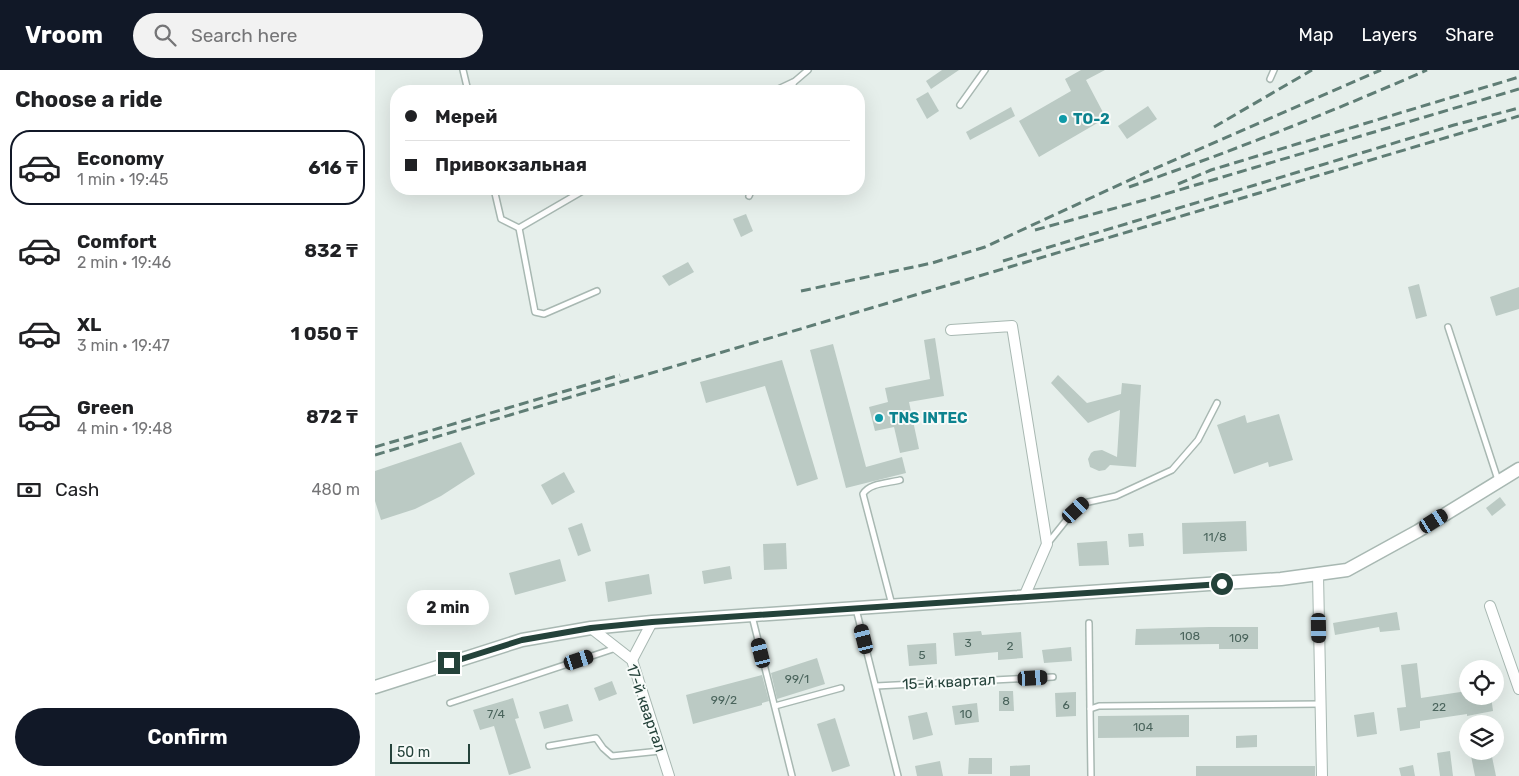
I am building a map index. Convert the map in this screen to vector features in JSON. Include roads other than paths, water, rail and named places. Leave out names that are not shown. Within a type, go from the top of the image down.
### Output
[{"type":"street","points":[[951,330],[1012,326],[1047,544],[1024,597]]},
{"type":"street","points":[[375,687],[522,640],[591,628],[752,615],[1281,580],[1347,570],[1418,531],[1519,469]]},
{"type":"street","points":[[1318,574],[1321,776]]},
{"type":"street","points":[[1490,606],[1515,662],[1519,689]]},
{"type":"street","points":[[632,660],[652,622]]},
{"type":"street","name":"17-й квартал","points":[[591,628],[632,660],[669,776]]},
{"type":"lane","points":[[463,70],[467,85]]},
{"type":"lane","points":[[787,85],[808,70]]},
{"type":"lane","points":[[960,105],[985,70]]},
{"type":"lane","points":[[1270,79],[1274,70]]},
{"type":"lane","points":[[495,195],[501,219],[519,228]]},
{"type":"lane","points":[[519,228],[576,195]]},
{"type":"lane","points":[[519,228],[535,312],[544,314],[597,291]]},
{"type":"lane","points":[[1448,327],[1499,480]]},
{"type":"lane","points":[[1047,544],[1084,503],[1116,496],[1172,470],[1198,440],[1217,403]]},
{"type":"lane","points":[[892,606],[863,494],[871,486],[900,480]]},
{"type":"lane","points":[[856,608],[898,776]]},
{"type":"lane","points":[[752,615],[792,776]]},
{"type":"lane","points":[[1089,623],[1091,776]]},
{"type":"lane","points":[[450,703],[616,648]]},
{"type":"lane","name":"15-й квартал","points":[[876,686],[1053,677]]},
{"type":"lane","points":[[775,706],[841,688]]},
{"type":"lane","points":[[1090,709],[1099,706],[1320,704]]},
{"type":"lane","points":[[549,746],[596,738],[612,756],[661,751]]},
{"type":"railway","points":[[1214,127],[1312,70]]},
{"type":"railway","points":[[801,291],[932,263],[985,247],[1149,171],[1381,70]]},
{"type":"railway","points":[[1129,187],[1353,102],[1427,70]]},
{"type":"railway","points":[[1178,184],[1211,170],[1519,77]]},
{"type":"railway","points":[[1035,230],[1152,198],[1519,89]]},
{"type":"railway","points":[[1003,261],[1454,125],[1519,108]]},
{"type":"railway","points":[[375,455],[1519,116]]},
{"type":"railway","points":[[375,447],[620,375]]},
{"type":"place","name":"ТО-2","points":[[1063,119]]},
{"type":"place","name":"TNS INTEC","points":[[879,418]]}]
